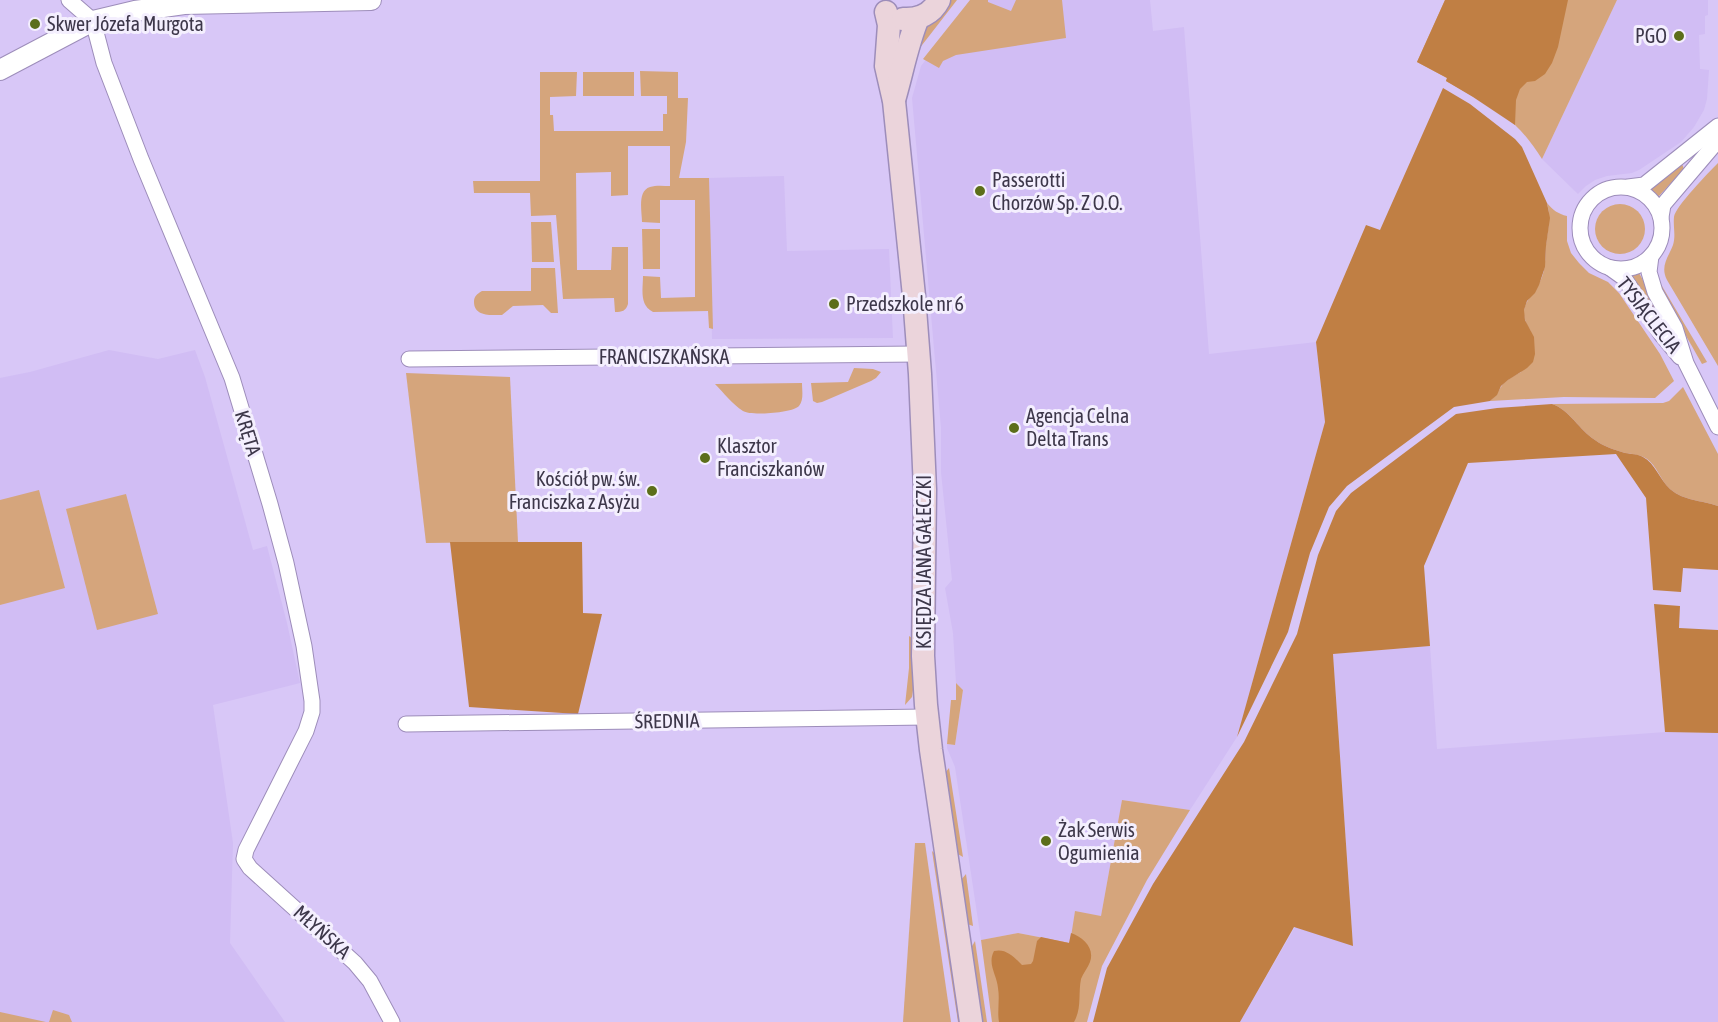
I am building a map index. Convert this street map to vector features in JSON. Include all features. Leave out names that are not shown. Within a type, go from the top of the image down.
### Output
[{"type":"main road","points":[[881,6],[896,17],[918,18],[928,13],[939,0]]},
{"type":"main road","name":"KSIĘDZA JANA GAŁECZKI","points":[[881,6],[889,25],[886,66],[894,101],[919,354],[924,468],[923,636],[927,717],[971,1022]]},
{"type":"main road","name":"KSIĘDZA JANA GAŁECZKI","points":[[894,101],[907,49],[918,18]]},
{"type":"street","points":[[69,0],[93,21]]},
{"type":"street","points":[[0,70],[93,21],[134,5],[232,1],[371,0]]},
{"type":"street","name":"KRĘTA","points":[[93,21],[104,63],[137,148],[232,378],[286,563],[304,646],[312,712],[306,731],[246,850]]},
{"type":"street","points":[[1628,188],[1644,184],[1718,126]]},
{"type":"street","points":[[1661,217],[1653,202],[1646,195],[1619,187],[1600,192],[1592,198],[1581,216],[1580,235],[1583,246],[1589,255],[1610,268],[1625,269],[1644,262],[1651,256],[1659,242],[1663,205],[1714,145],[1718,137]]},
{"type":"street","name":"TYSIĄCLECIA","points":[[1651,256],[1649,272],[1655,292],[1675,328],[1686,363],[1718,427]]},
{"type":"street","name":"TYSIĄCLECIA","points":[[1610,268],[1624,279],[1661,334],[1686,363]]},
{"type":"street","name":"FRANCISZKAŃSKA","points":[[409,359],[919,354]]},
{"type":"street","name":"ŚREDNIA","points":[[406,724],[927,717]]},
{"type":"street","name":"MŁYŃSKA","points":[[246,850],[244,859],[250,868],[355,963],[370,981],[393,1022]]},
{"type":"shaded area","points":[[950,0],[957,0],[919,49],[925,28],[940,15]]},
{"type":"shaded area","points":[[970,0],[988,0],[988,2],[1011,11],[1016,0],[1062,0],[1066,38],[956,55],[943,61],[939,68],[923,59]]},
{"type":"shaded area","points":[[971,0],[1150,0],[1153,31],[1184,27],[1209,354],[1316,342],[1325,422],[1237,737],[1190,810],[1122,800],[1101,916],[1075,912],[1070,943],[1018,933],[981,940],[955,767],[947,748],[947,744],[955,745],[963,690],[956,683],[953,633],[945,588],[952,580],[941,472],[941,428],[912,98],[921,66]]},
{"type":"shaded area","points":[[1445,0],[1617,0],[1542,159],[1515,125],[1482,101],[1446,81],[1447,78],[1417,62]]},
{"type":"shaded area","points":[[1445,0],[1568,0],[1558,47],[1552,63],[1545,74],[1535,81],[1527,82],[1520,89],[1516,100],[1515,125],[1446,81],[1447,78],[1417,62]]},
{"type":"shaded area","points":[[1617,0],[1708,0],[1705,34],[1699,35],[1700,69],[1709,70],[1707,99],[1704,110],[1694,127],[1681,142],[1639,170],[1595,180],[1578,194],[1542,159]]},
{"type":"shaded area","points":[[640,71],[678,72],[678,98],[688,98],[686,142],[679,178],[709,178],[713,329],[709,328],[708,311],[653,312],[644,301],[643,276],[660,277],[661,298],[695,297],[695,200],[660,200],[660,223],[642,222],[641,202],[646,189],[655,186],[670,186],[670,146],[628,146],[628,195],[611,196],[611,172],[576,173],[577,270],[611,270],[612,247],[628,247],[628,304],[622,311],[615,312],[614,298],[563,299],[556,215],[531,216],[530,193],[474,193],[473,181],[540,181],[540,72],[577,72],[576,96],[550,97],[550,115],[553,115],[554,131],[663,131],[663,114],[667,114],[667,96],[641,96]]},
{"type":"shaded area","points":[[583,72],[634,72],[634,96],[583,96]]},
{"type":"shaded area","points":[[1443,88],[1470,104],[1515,139],[1522,147],[1547,203],[1550,218],[1545,267],[1539,285],[1527,301],[1524,310],[1525,320],[1534,337],[1533,362],[1501,386],[1497,395],[1490,401],[1454,407],[1347,486],[1329,507],[1310,553],[1288,632],[1237,737],[1325,422],[1316,342],[1366,225],[1380,230]]},
{"type":"shaded area","points":[[1718,163],[1718,366],[1667,280],[1664,270],[1674,241],[1676,212]]},
{"type":"shaded area","points":[[1679,164],[1682,164],[1684,169],[1658,197],[1650,190]]},
{"type":"shaded area","points":[[784,176],[787,251],[889,249],[893,338],[712,339],[708,178]]},
{"type":"shaded area","points":[[1547,203],[1556,211],[1567,216],[1567,241],[1571,253],[1589,273],[1608,282],[1619,293],[1660,354],[1674,381],[1655,398],[1564,397],[1490,401],[1503,384],[1521,372],[1531,332],[1524,310],[1544,269],[1549,219]]},
{"type":"shaded area","points":[[1620,204],[1629,206],[1640,215],[1645,229],[1643,238],[1634,249],[1620,254],[1611,252],[1600,243],[1595,229],[1597,220],[1606,209]]},
{"type":"shaded area","points":[[531,222],[551,222],[554,262],[532,262]]},
{"type":"shaded area","points":[[642,229],[660,229],[660,269],[643,269]]},
{"type":"shaded area","points":[[531,268],[555,268],[558,313],[551,313],[543,305],[513,306],[502,315],[484,314],[477,310],[475,298],[482,291],[531,291]]},
{"type":"shaded area","points":[[1639,273],[1659,309],[1656,313],[1653,312],[1631,276]]},
{"type":"shaded area","points":[[1656,276],[1707,362],[1702,364],[1664,297]]},
{"type":"shaded area","points":[[109,350],[158,359],[195,350],[205,377],[253,550],[267,546],[300,683],[213,705],[233,843],[230,943],[285,1022],[0,1022],[0,378]]},
{"type":"shaded area","points":[[854,368],[881,372],[871,381],[822,402],[813,401],[811,383],[848,382]]},
{"type":"shaded area","points":[[406,373],[510,377],[518,542],[426,543]]},
{"type":"shaded area","points":[[802,383],[802,398],[799,406],[780,412],[762,413],[743,411],[715,384]]},
{"type":"shaded area","points":[[1683,387],[1718,454],[1718,506],[1675,493],[1647,459],[1617,451],[1598,442],[1564,411],[1552,404],[1663,403],[1669,401]]},
{"type":"shaded area","points":[[1552,404],[1564,411],[1598,442],[1625,453],[1639,455],[1647,460],[1675,493],[1718,506],[1718,570],[1683,568],[1681,592],[1653,590],[1646,498],[1616,454],[1468,463],[1424,566],[1430,646],[1333,654],[1353,946],[1294,927],[1240,1022],[1093,1022],[1107,968],[1153,884],[1244,742],[1297,634],[1318,555],[1336,511],[1351,493],[1456,414]]},
{"type":"shaded area","points":[[39,490],[65,588],[0,605],[0,500]]},
{"type":"shaded area","points":[[126,494],[158,614],[97,630],[66,509]]},
{"type":"shaded area","points":[[450,542],[582,542],[583,613],[602,614],[578,714],[469,707]]},
{"type":"shaded area","points":[[1654,604],[1680,606],[1679,628],[1718,630],[1718,733],[1665,732]]},
{"type":"shaded area","points":[[909,636],[912,638],[913,690],[912,697],[905,705],[909,668]]},
{"type":"shaded area","points":[[1430,646],[1437,749],[1665,732],[1718,733],[1718,1022],[1240,1022],[1295,927],[1353,945],[1333,654]]},
{"type":"shaded area","points":[[956,683],[963,690],[955,745],[947,744],[951,700],[956,700]]},
{"type":"shaded area","points":[[949,768],[963,857],[956,853],[945,773]]},
{"type":"shaded area","points":[[1122,800],[1190,810],[1147,880],[1102,966],[1087,1022],[992,1022],[981,940],[1018,933],[1070,943],[1075,911],[1101,916]]},
{"type":"shaded area","points":[[915,843],[925,843],[951,1022],[903,1022]]},
{"type":"shaded area","points":[[932,851],[937,856],[961,1022],[958,1022]]},
{"type":"shaded area","points":[[966,874],[973,926],[967,924],[961,880]]},
{"type":"shaded area","points":[[1071,933],[1080,937],[1091,952],[1089,964],[1081,979],[1079,1006],[1074,1022],[999,1022],[998,988],[992,965],[994,951],[1006,952],[1022,965],[1031,964],[1037,941],[1041,937],[1069,943]]},
{"type":"shaded area","points":[[975,941],[987,1022],[982,1022],[971,948]]},
{"type":"shaded area","points":[[53,1010],[69,1015],[72,1022],[49,1022]]},
{"type":"shaded area","points":[[0,1012],[46,1022],[0,1022]]},
{"type":"place","name":"Skwer Józefa Murgota","points":[[35,24]]},
{"type":"place","name":"PGO","points":[[1679,36]]},
{"type":"place","name":"Passerotti Chorzów Sp. Z O.O.","points":[[980,191]]},
{"type":"place","name":"Przedszkole nr 6","points":[[834,304]]},
{"type":"place","name":"Agencja Celna Delta Trans","points":[[1014,428]]},
{"type":"place","name":"Klasztor Franciszkanów","points":[[705,458]]},
{"type":"place","name":"Kościół pw. św. Franciszka z Asyżu","points":[[652,491]]},
{"type":"place","name":"Żak Serwis Ogumienia","points":[[1046,841]]}]
